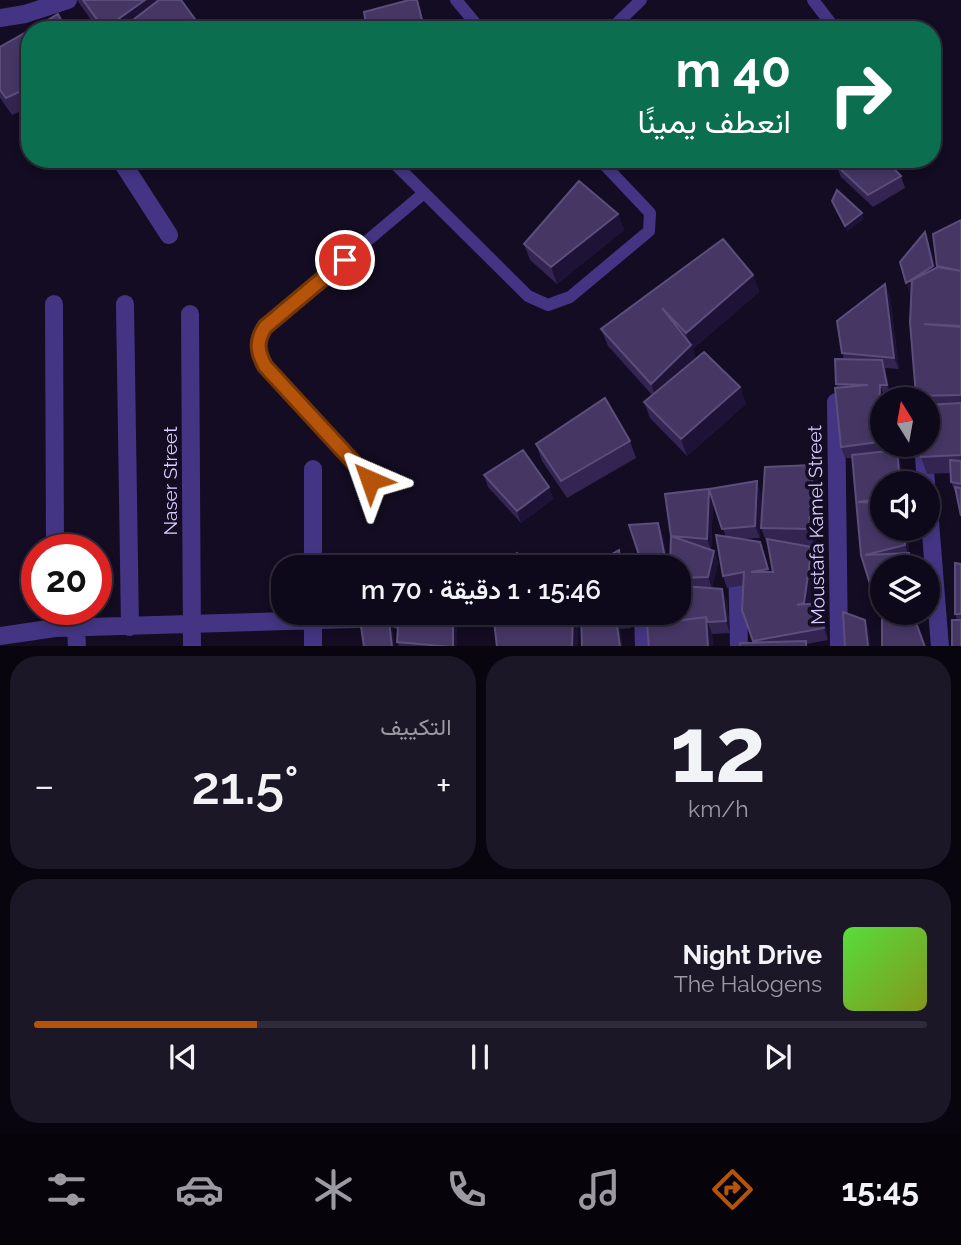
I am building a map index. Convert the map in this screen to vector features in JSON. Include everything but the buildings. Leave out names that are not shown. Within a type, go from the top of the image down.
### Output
[{"type":"street","points":[[0,18],[25,14],[68,0]]},
{"type":"street","points":[[25,14],[29,21]]},
{"type":"street","points":[[126,168],[169,234]]},
{"type":"street","points":[[54,304],[55,534]]},
{"type":"street","points":[[125,304],[130,626]]},
{"type":"street","name":"Naser Street","points":[[190,314],[191,646]]},
{"type":"street","name":"Moustafa Kamel Street","points":[[836,402],[839,646]]},
{"type":"street","points":[[313,468],[313,555]]},
{"type":"street","points":[[736,537],[739,646]]},
{"type":"street","points":[[932,541],[940,646]]},
{"type":"street","points":[[0,636],[55,628],[191,625],[271,620]]},
{"type":"street","points":[[313,625],[313,646]]},
{"type":"street","points":[[410,625],[419,646]]},
{"type":"street","points":[[643,625],[644,646]]},
{"type":"street","points":[[76,628],[77,646]]},
{"type":"lane","points":[[456,0],[474,21]]},
{"type":"lane","points":[[619,21],[641,0]]},
{"type":"lane","points":[[813,0],[829,21]]},
{"type":"lane","points":[[399,168],[528,296],[548,305],[560,304],[649,230],[651,222],[644,206],[608,168]]},
{"type":"lane","points":[[370,480],[265,366],[258,353],[258,338],[265,327],[424,193]]},
{"type":"route","points":[[345,260],[265,327],[258,338],[258,353],[265,366],[370,480]]}]
